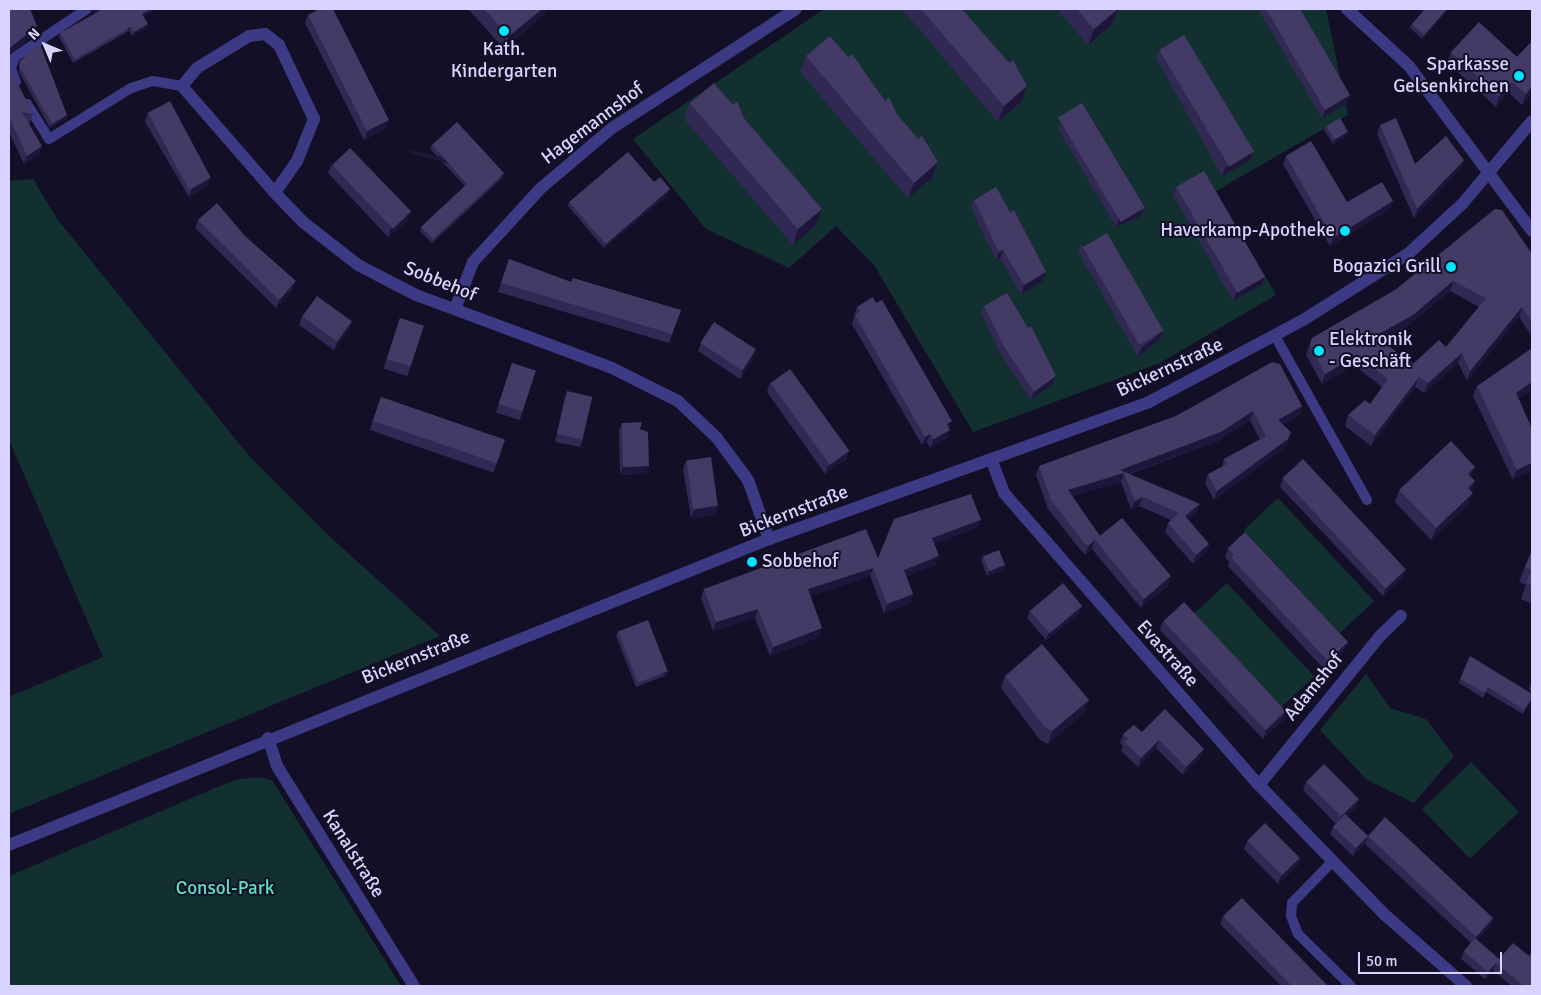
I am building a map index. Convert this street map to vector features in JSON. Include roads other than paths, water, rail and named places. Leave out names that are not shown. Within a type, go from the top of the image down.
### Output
[{"type":"street","name":"Hagemannshof","points":[[455,309],[473,262],[541,188],[612,128],[796,9]]},
{"type":"street","points":[[1347,9],[1409,66],[1491,173],[1532,231]]},
{"type":"street","points":[[182,86],[197,68],[249,36],[265,34],[279,44],[314,119],[298,162],[274,193]]},
{"type":"street","name":"Sobbehof","points":[[182,86],[188,98],[274,193],[358,265],[455,309],[612,368],[678,401],[717,438],[748,480],[769,539]]},
{"type":"street","name":"Bickernstraße","points":[[9,844],[268,738],[769,539],[1150,402],[1275,336],[1408,254],[1491,173],[1532,121]]},
{"type":"street","name":"Evastraße","points":[[991,459],[1004,494],[1259,785],[1332,862],[1463,985]]},
{"type":"street","name":"Adamshof","points":[[1259,785],[1380,636],[1401,616]]},
{"type":"street","name":"Kanalstraße","points":[[268,738],[277,766],[414,986]]},
{"type":"lane","points":[[87,9],[29,46],[12,62],[12,74],[46,138],[144,83],[182,86]]},
{"type":"lane","points":[[1275,336],[1367,500]]},
{"type":"lane","points":[[1332,862],[1292,903],[1291,916],[1298,934],[1351,986]]},
{"type":"place","name":"Kath. Kindergarten","points":[[504,31]]},
{"type":"place","name":"Sparkasse Gelsenkirchen","points":[[1519,76]]},
{"type":"place","name":"Haverkamp-Apotheke","points":[[1345,231]]},
{"type":"place","name":"Bogazici Grill","points":[[1451,267]]},
{"type":"place","name":"Elektronik - Geschäft","points":[[1319,351]]},
{"type":"place","name":"Sobbehof","points":[[752,562]]},
{"type":"park label","name":"Consol-Park","points":[[225,889]]}]
